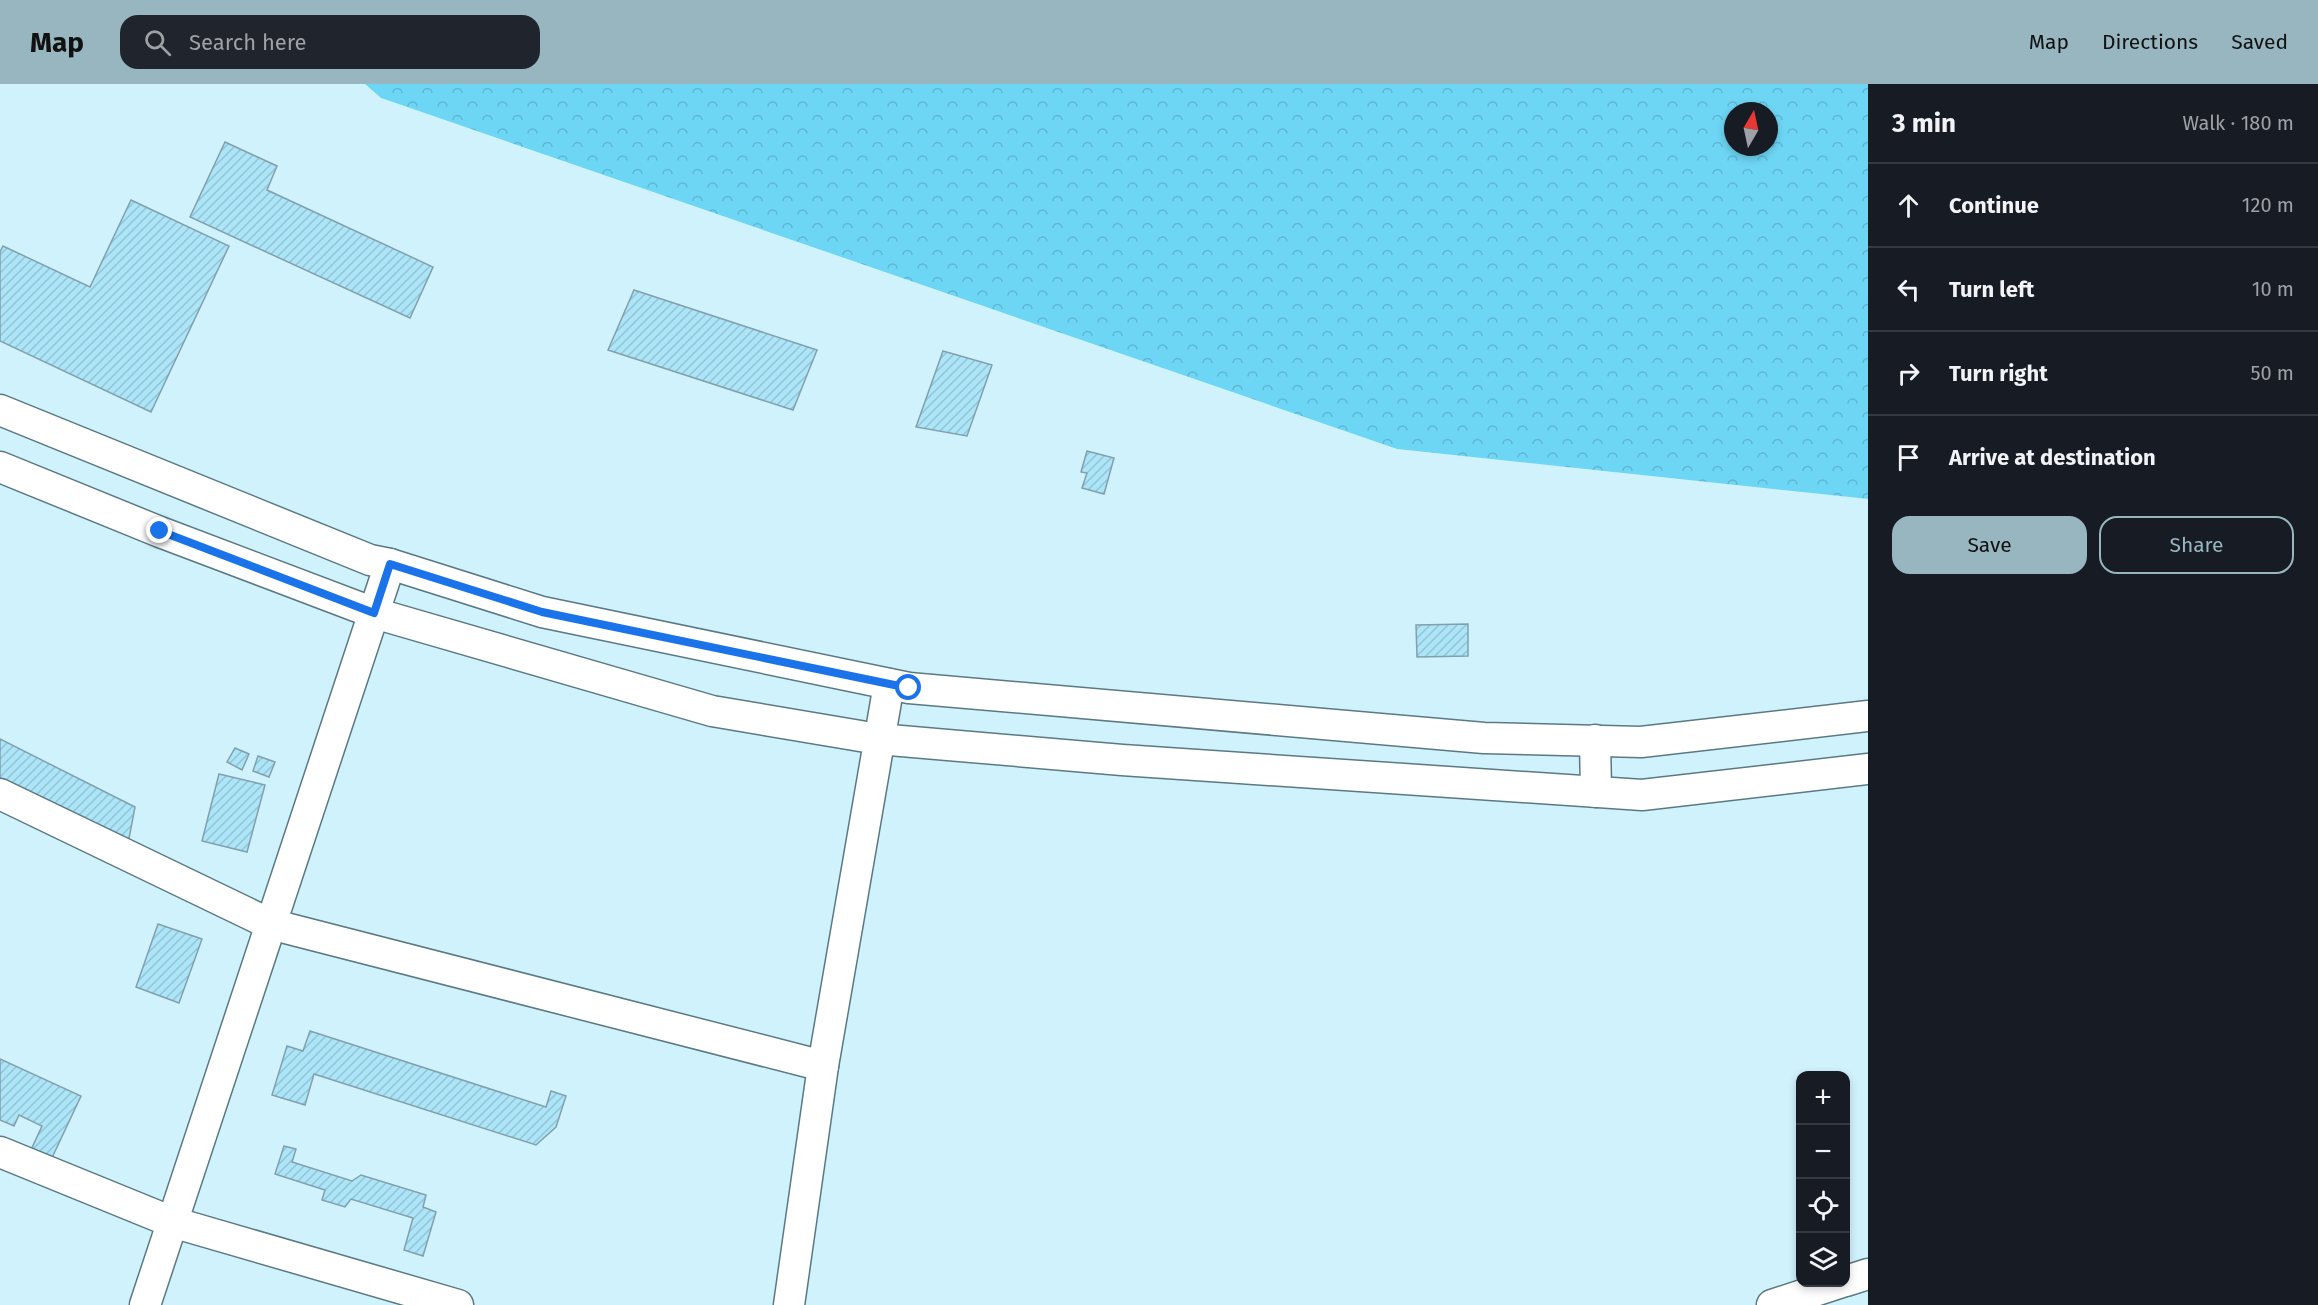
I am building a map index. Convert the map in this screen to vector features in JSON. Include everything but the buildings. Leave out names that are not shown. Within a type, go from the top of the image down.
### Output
[{"type":"street","points":[[0,410],[370,560],[390,564],[542,612],[921,690],[1473,737],[1595,741],[1641,742],[1868,716]]},
{"type":"street","points":[[0,467],[374,613],[712,711],[878,739],[1122,760],[1642,795],[1868,769]]},
{"type":"street","points":[[145,1305],[390,564]]},
{"type":"street","points":[[789,1305],[823,1066],[889,684]]},
{"type":"street","points":[[1595,741],[1596,792]]},
{"type":"street","points":[[0,794],[270,924],[823,1066]]},
{"type":"street","points":[[0,1152],[172,1222],[458,1305]]},
{"type":"street","points":[[1850,1280],[1868,1274]]},
{"type":"street","points":[[1772,1305],[1828,1287]]},
{"type":"shaded area","points":[[0,84],[365,84],[381,98],[1397,449],[1868,499],[1868,1305],[0,1305]]},
{"type":"green space","points":[[365,84],[1868,84],[1868,499],[1397,449],[381,98]]},
{"type":"route","points":[[160,531],[374,613],[390,564],[542,612],[909,688]]}]
